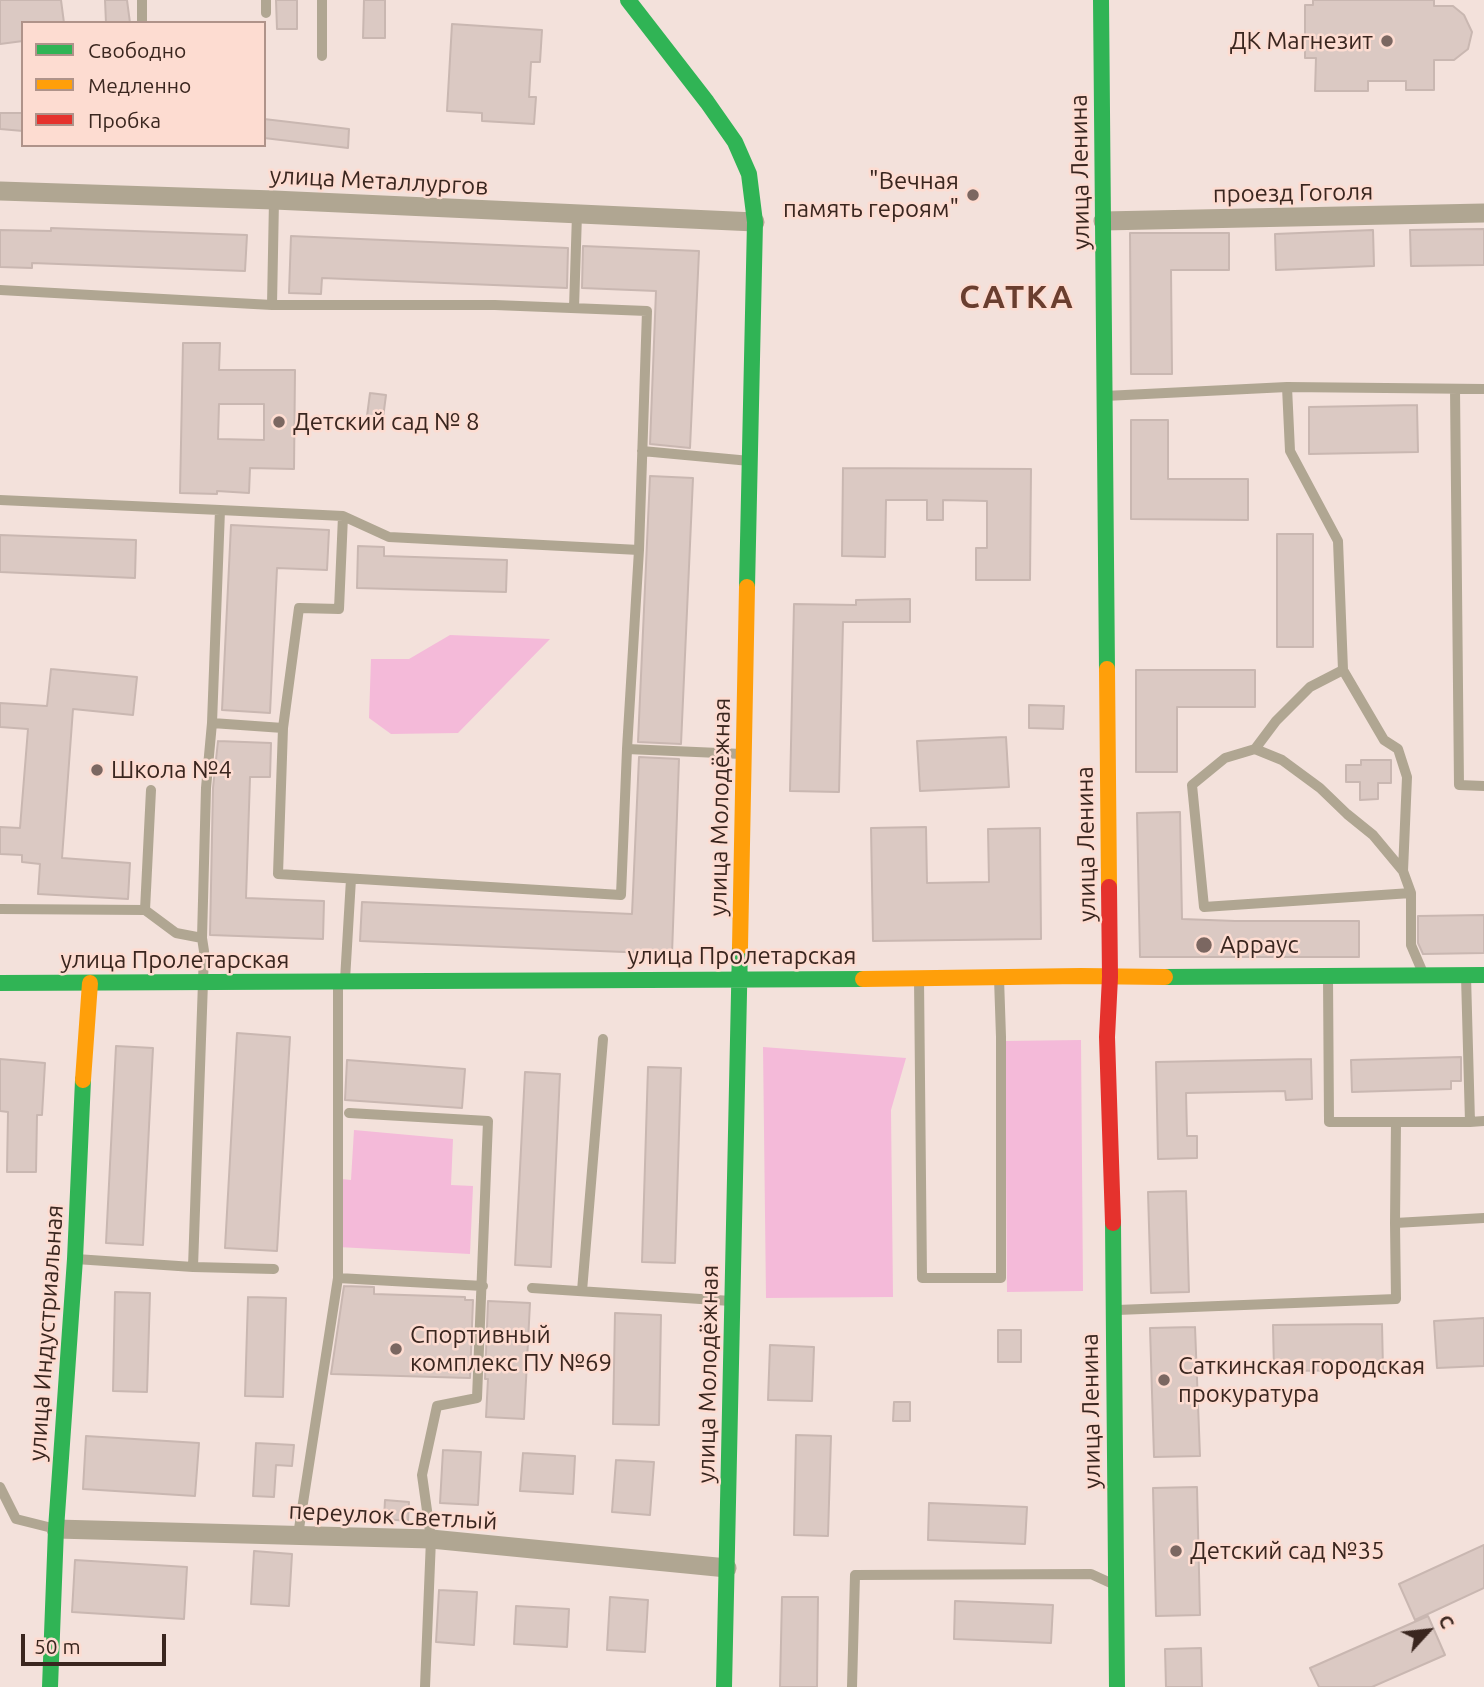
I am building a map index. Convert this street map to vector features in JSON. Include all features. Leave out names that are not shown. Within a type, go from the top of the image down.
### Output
[{"type":"main road","name":"улица Молодёжная","points":[[628,0],[735,142],[749,174],[755,222],[724,1687]]},
{"type":"main road","name":"улица Ленина","points":[[1101,0],[1110,977],[1107,1037],[1113,1205],[1117,1687]]},
{"type":"main road","name":"улица Пролетарская","points":[[0,983],[1484,975]]},
{"type":"main road","name":"улица Индустриальная","points":[[50,1687],[56,1529],[75,1259],[80,1118],[90,983]]},
{"type":"street","name":"улица Металлургов","points":[[0,191],[274,200],[755,222]]},
{"type":"street","name":"проезд Гоголя","points":[[1103,221],[1484,213]]},
{"type":"street","name":"переулок Светлый","points":[[56,1529],[431,1539],[727,1568]]},
{"type":"lane","points":[[142,0],[142,21]]},
{"type":"lane","points":[[266,0],[266,13]]},
{"type":"lane","points":[[322,0],[322,56]]},
{"type":"lane","points":[[272,305],[274,200]]},
{"type":"lane","points":[[574,308],[577,214]]},
{"type":"lane","points":[[0,290],[272,305],[495,305],[647,311],[639,551],[621,895],[278,874],[283,728],[299,608],[339,609],[343,516]]},
{"type":"lane","points":[[1105,396],[1287,387],[1484,389]]},
{"type":"lane","points":[[1287,387],[1290,451],[1338,541],[1343,670],[1384,740],[1398,749],[1407,777],[1403,871],[1410,893],[1411,945],[1423,975]]},
{"type":"lane","points":[[1455,389],[1459,785],[1484,786]]},
{"type":"lane","points":[[642,451],[750,461]]},
{"type":"lane","points":[[0,500],[343,516],[389,537],[639,551]]},
{"type":"lane","points":[[193,1267],[204,951],[202,938],[206,788],[212,723],[220,510]]},
{"type":"lane","points":[[1343,670],[1310,687],[1276,722],[1255,749],[1225,758],[1192,785],[1204,906],[1410,893]]},
{"type":"lane","points":[[212,723],[283,728]]},
{"type":"lane","points":[[1255,749],[1282,760],[1320,788],[1373,835],[1403,871]]},
{"type":"lane","points":[[627,750],[744,754]]},
{"type":"lane","points":[[145,910],[151,790]]},
{"type":"lane","points":[[298,1535],[338,1278],[341,981],[351,879]]},
{"type":"lane","points":[[0,909],[145,910],[176,933],[202,938]]},
{"type":"lane","points":[[1466,975],[1470,1122]]},
{"type":"lane","points":[[1328,976],[1329,1122],[1484,1122]]},
{"type":"lane","points":[[919,978],[922,1278],[1001,1278],[999,978]]},
{"type":"lane","points":[[582,1291],[603,1040]]},
{"type":"lane","points":[[349,1113],[488,1121],[477,1398],[437,1406],[422,1475],[431,1539],[425,1687]]},
{"type":"lane","points":[[1113,1310],[1396,1299],[1396,1122]]},
{"type":"lane","points":[[1395,1223],[1484,1217]]},
{"type":"lane","points":[[75,1259],[274,1269]]},
{"type":"lane","points":[[338,1278],[482,1286]]},
{"type":"lane","points":[[532,1288],[732,1301]]},
{"type":"lane","points":[[0,1487],[16,1519],[56,1529]]},
{"type":"lane","points":[[852,1687],[855,1575],[1091,1574],[1116,1585]]},
{"type":"shaded area","points":[[450,635],[550,639],[458,733],[391,734],[369,718],[371,659],[409,659]]},
{"type":"shaded area","points":[[1081,1040],[1083,1291],[1007,1292],[1005,1041]]},
{"type":"shaded area","points":[[763,1047],[906,1058],[891,1110],[893,1297],[766,1298]]},
{"type":"shaded area","points":[[354,1130],[453,1139],[451,1185],[473,1186],[470,1254],[338,1247],[341,1179],[351,1180]]},
{"type":"building","points":[[0,0],[61,0],[64,21],[21,21],[21,41],[0,44]]},
{"type":"building","points":[[105,0],[127,0],[130,21],[106,21]]},
{"type":"building","points":[[276,0],[297,0],[297,29],[277,29]]},
{"type":"building","points":[[364,0],[385,0],[385,38],[363,38]]},
{"type":"building","name":"ДК Магнезит","points":[[1313,0],[1434,0],[1434,6],[1453,6],[1464,15],[1472,32],[1468,49],[1454,60],[1434,60],[1434,90],[1406,90],[1406,81],[1368,81],[1368,91],[1315,91],[1316,58],[1305,58],[1305,5],[1313,5]]},
{"type":"building","points":[[452,24],[542,30],[540,62],[531,62],[529,97],[536,97],[534,124],[482,121],[482,113],[447,111]]},
{"type":"building","points":[[0,113],[21,113],[21,131],[0,129]]},
{"type":"building","points":[[266,119],[349,129],[348,148],[266,138]]},
{"type":"building","points":[[51,228],[247,235],[245,271],[32,263],[32,268],[0,267],[0,230],[51,231]]},
{"type":"building","points":[[1484,229],[1484,265],[1411,266],[1410,230]]},
{"type":"building","points":[[1373,230],[1374,266],[1276,270],[1275,234]]},
{"type":"building","points":[[1130,233],[1229,233],[1229,270],[1171,270],[1172,374],[1131,374]]},
{"type":"building","points":[[291,236],[568,248],[567,288],[322,278],[321,294],[289,293]]},
{"type":"building","points":[[583,246],[699,251],[690,448],[650,444],[656,291],[582,288]]},
{"type":"building","points":[[183,343],[220,343],[219,370],[295,370],[294,469],[250,468],[249,493],[180,493]],"holes":[[[219,404],[264,404],[264,440],[218,439]]]},
{"type":"building","points":[[370,393],[386,395],[383,418],[367,416]]},
{"type":"building","points":[[1417,405],[1418,452],[1309,454],[1309,407]]},
{"type":"building","points":[[1131,420],[1168,420],[1168,479],[1248,479],[1248,520],[1131,519]]},
{"type":"building","points":[[843,468],[1031,469],[1030,580],[976,580],[976,548],[987,548],[987,501],[943,500],[943,520],[927,520],[927,500],[886,500],[885,557],[842,556]]},
{"type":"building","points":[[650,476],[693,478],[681,744],[638,742]]},
{"type":"building","points":[[231,525],[329,530],[327,570],[277,568],[270,713],[222,710]]},
{"type":"building","points":[[1277,534],[1313,534],[1313,647],[1277,647]]},
{"type":"building","points":[[0,535],[136,540],[135,578],[0,572]]},
{"type":"building","points":[[358,546],[384,547],[384,556],[507,560],[506,592],[357,588]]},
{"type":"building","points":[[910,599],[910,622],[843,622],[839,792],[790,791],[794,604],[856,605],[856,600]]},
{"type":"building","points":[[51,669],[137,677],[133,715],[73,709],[62,858],[130,863],[128,899],[38,894],[40,864],[22,862],[22,855],[0,854],[0,827],[20,828],[28,729],[0,727],[0,703],[47,706]]},
{"type":"building","points":[[1136,670],[1255,670],[1255,707],[1177,707],[1177,772],[1136,772]]},
{"type":"building","points":[[1029,705],[1064,706],[1063,729],[1029,728]]},
{"type":"building","points":[[1006,737],[1009,787],[920,791],[917,741]]},
{"type":"building","points":[[218,741],[271,743],[270,777],[250,777],[246,898],[324,901],[323,939],[210,935],[213,788]]},
{"type":"building","points":[[639,757],[679,759],[672,954],[360,941],[362,902],[632,914]]},
{"type":"building","points":[[1361,760],[1391,760],[1391,783],[1378,783],[1378,799],[1360,800],[1360,782],[1346,782],[1346,765],[1361,765]]},
{"type":"building","points":[[1180,812],[1182,919],[1359,921],[1359,957],[1140,957],[1137,813]]},
{"type":"building","points":[[926,827],[927,883],[989,882],[988,829],[1040,828],[1041,939],[873,941],[871,828]]},
{"type":"building","points":[[1484,915],[1484,953],[1423,954],[1418,943],[1418,916]]},
{"type":"building","points":[[237,1033],[290,1037],[277,1251],[225,1248]]},
{"type":"building","points":[[116,1046],[153,1048],[143,1245],[106,1243]]},
{"type":"building","points":[[1461,1057],[1461,1081],[1451,1081],[1451,1089],[1352,1092],[1351,1060]]},
{"type":"building","points":[[0,1059],[45,1063],[42,1115],[37,1115],[36,1172],[7,1172],[8,1112],[0,1111]]},
{"type":"building","points":[[1311,1059],[1312,1099],[1286,1100],[1285,1091],[1186,1093],[1187,1136],[1197,1136],[1197,1158],[1158,1159],[1156,1062]]},
{"type":"building","points":[[347,1060],[465,1069],[462,1108],[345,1100]]},
{"type":"building","points":[[648,1067],[681,1068],[675,1263],[642,1262]]},
{"type":"building","points":[[525,1072],[560,1074],[551,1267],[515,1265]]},
{"type":"building","points":[[1186,1191],[1189,1292],[1151,1293],[1148,1192]]},
{"type":"building","name":"Спортивный комплекс ПУ №69","points":[[344,1286],[374,1287],[374,1294],[465,1297],[465,1300],[473,1300],[470,1378],[331,1374]]},
{"type":"building","points":[[115,1292],[150,1293],[147,1392],[113,1391]]},
{"type":"building","points":[[248,1297],[286,1298],[283,1397],[245,1396]]},
{"type":"building","points":[[488,1301],[530,1303],[524,1419],[486,1417]]},
{"type":"building","points":[[615,1313],[661,1315],[659,1425],[613,1424]]},
{"type":"building","points":[[1484,1318],[1484,1366],[1437,1368],[1434,1321]]},
{"type":"building","points":[[1382,1324],[1383,1370],[1274,1371],[1273,1325]]},
{"type":"building","points":[[1195,1327],[1200,1456],[1154,1457],[1150,1328]]},
{"type":"building","points":[[998,1330],[1021,1330],[1021,1362],[998,1362]]},
{"type":"building","points":[[770,1345],[814,1347],[812,1401],[768,1400]]},
{"type":"building","points":[[894,1402],[910,1402],[910,1421],[893,1421]]},
{"type":"building","points":[[796,1435],[831,1436],[828,1536],[794,1535]]},
{"type":"building","points":[[86,1436],[199,1443],[195,1496],[83,1489]]},
{"type":"building","points":[[256,1443],[294,1445],[292,1466],[276,1465],[274,1497],[253,1496]]},
{"type":"building","points":[[443,1450],[481,1452],[478,1505],[440,1503]]},
{"type":"building","points":[[523,1453],[575,1456],[573,1494],[520,1491]]},
{"type":"building","points":[[616,1460],[654,1462],[650,1515],[612,1512]]},
{"type":"building","name":"Детский сад №35","points":[[1197,1487],[1200,1615],[1156,1616],[1153,1488]]},
{"type":"building","points":[[385,1500],[409,1502],[408,1521],[384,1519]]},
{"type":"building","points":[[929,1503],[1027,1507],[1025,1544],[928,1540]]},
{"type":"building","points":[[1484,1545],[1484,1588],[1415,1620],[1399,1584]]},
{"type":"building","points":[[254,1551],[292,1554],[289,1606],[251,1604]]},
{"type":"building","points":[[75,1560],[187,1567],[184,1619],[72,1612]]},
{"type":"building","points":[[439,1590],[477,1592],[474,1645],[436,1642]]},
{"type":"building","points":[[610,1597],[648,1600],[645,1652],[607,1650]]},
{"type":"building","points":[[782,1597],[818,1597],[817,1687],[780,1687]]},
{"type":"building","points":[[955,1601],[1053,1605],[1051,1643],[954,1639]]},
{"type":"building","points":[[516,1606],[569,1609],[567,1647],[514,1644]]},
{"type":"building","points":[[1428,1616],[1445,1655],[1372,1687],[1319,1687],[1310,1668]]},
{"type":"building","points":[[1201,1648],[1202,1687],[1166,1687],[1165,1649]]},
{"type":"traffic: fast","points":[[628,0],[735,142],[749,174],[755,222],[747,587]]},
{"type":"traffic: fast","points":[[1101,0],[1107,669]]},
{"type":"traffic: fast","points":[[724,1687],[740,947]]},
{"type":"traffic: fast","points":[[1165,977],[1484,975]]},
{"type":"traffic: fast","points":[[0,983],[863,979]]},
{"type":"traffic: fast","points":[[50,1687],[56,1529],[75,1259],[83,1080]]},
{"type":"traffic: fast","points":[[1113,1223],[1117,1687]]},
{"type":"traffic: slow","points":[[740,947],[747,587]]},
{"type":"traffic: slow","points":[[1107,669],[1109,887]]},
{"type":"traffic: slow","points":[[863,979],[1165,977]]},
{"type":"traffic: slow","points":[[83,1080],[90,983]]},
{"type":"traffic: jam","points":[[1109,887],[1110,977],[1107,1037],[1113,1223]]},
{"type":"place","name":"ДК Магнезит","points":[[1387,41]]},
{"type":"place","name":"\"Вечная память героям\"","points":[[973,195]]},
{"type":"place","name":"Детский сад № 8","points":[[279,422]]},
{"type":"place","name":"Школа №4","points":[[97,770]]},
{"type":"place","name":"Арраус","points":[[1204,945]]},
{"type":"place","name":"Спортивный комплекс ПУ №69","points":[[396,1349]]},
{"type":"place","name":"Саткинская городская прокуратура","points":[[1164,1380]]},
{"type":"place","name":"Детский сад №35","points":[[1176,1551]]},
{"type":"district","name":"САТКА","points":[[1017,297]]}]
